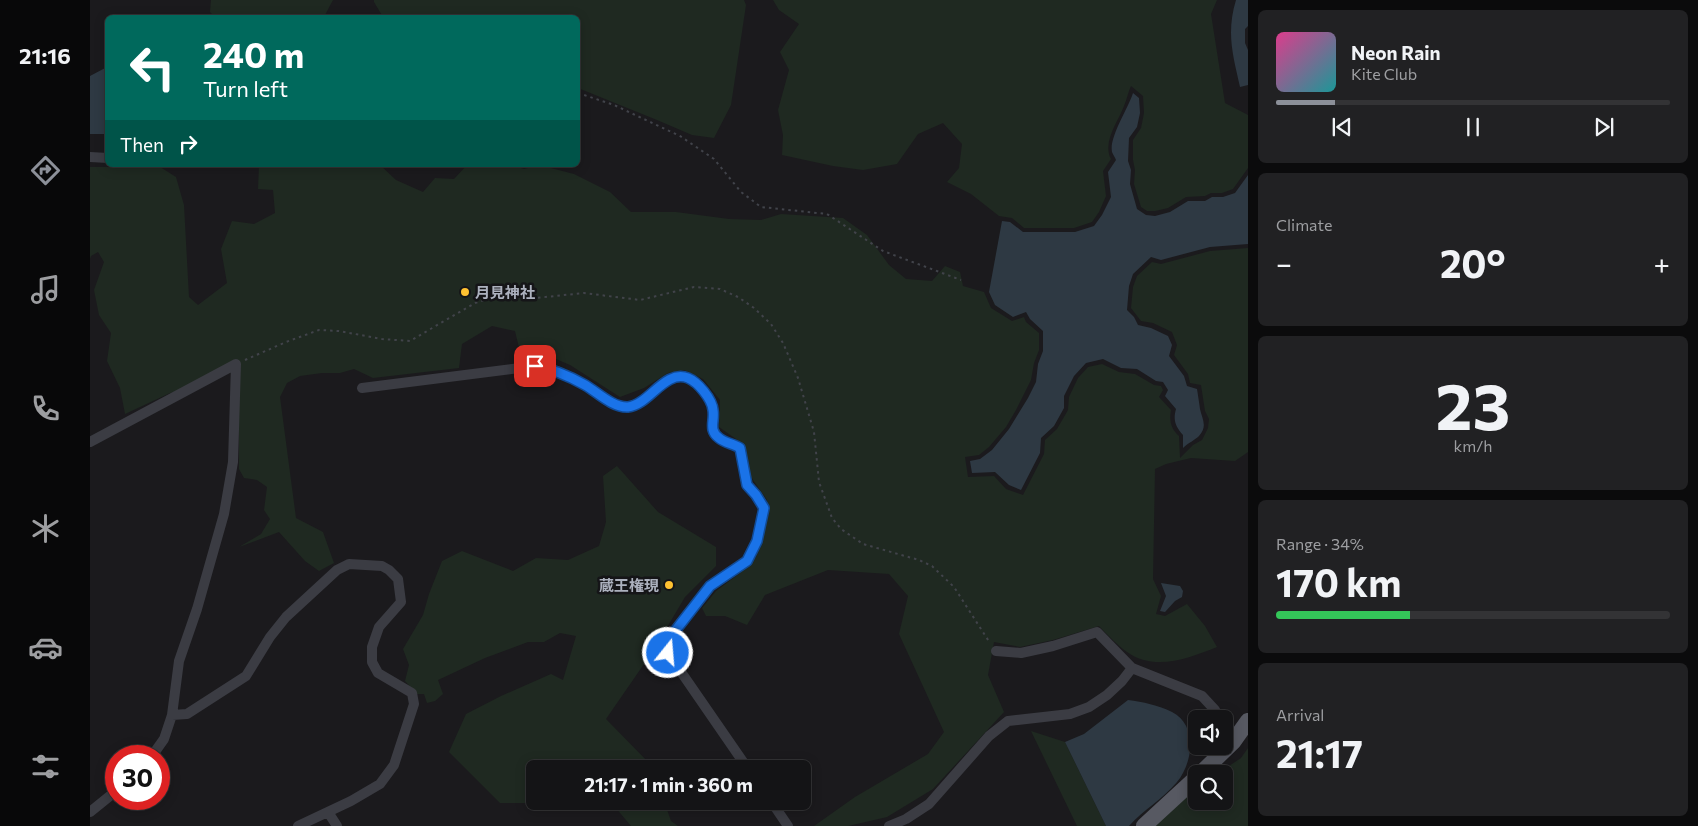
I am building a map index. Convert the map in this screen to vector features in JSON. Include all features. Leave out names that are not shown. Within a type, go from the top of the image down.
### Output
[{"type":"main road","points":[[1233,732],[1248,721]]},
{"type":"main road","points":[[1144,826],[1188,785]]},
{"type":"street","points":[[90,157],[105,158]]},
{"type":"street","points":[[90,442],[236,364],[233,462],[224,514],[197,609],[179,661],[172,715],[164,739],[160,745]]},
{"type":"street","points":[[362,388],[535,366],[552,369],[583,384],[615,404],[628,407],[641,403],[665,382],[680,377],[688,378],[702,390],[713,410],[712,428],[719,438],[740,448],[747,485],[764,508],[757,541],[747,561],[710,586],[668,640],[668,653],[742,760]]},
{"type":"street","points":[[172,715],[187,714],[246,676],[270,637],[286,617],[337,570],[349,564],[382,566],[390,570],[398,579],[401,602],[379,627],[372,647],[372,662],[378,673],[412,693],[414,704],[394,765],[380,784],[298,826]]},
{"type":"street","points":[[996,651],[1021,654],[1097,632],[1132,668],[1202,696],[1215,710]]},
{"type":"street","points":[[889,826],[906,819],[929,804],[989,736],[1008,721],[1070,714],[1088,707],[1122,681],[1132,668]]},
{"type":"street","points":[[90,812],[105,799]]},
{"type":"street","points":[[777,810],[788,826]]},
{"type":"street","points":[[328,812],[336,826]]},
{"type":"path","points":[[580,94],[614,105],[680,136],[714,159],[741,192],[762,207],[827,214],[883,251],[961,280]]},
{"type":"path","points":[[236,364],[319,330],[410,341],[475,303],[506,293],[536,298],[584,293],[640,300],[694,287],[720,289],[738,297],[754,308],[771,324],[783,344],[798,378],[814,432],[819,482],[832,518],[841,529],[863,544],[919,560],[932,566],[954,587],[996,651]]},
{"type":"shaded area","points":[[211,0],[333,0],[325,15],[213,15],[210,12]]},
{"type":"shaded area","points":[[374,0],[744,0],[746,5],[731,105],[714,138],[692,135],[580,89],[580,15],[382,15]]},
{"type":"shaded area","points":[[773,0],[1217,0],[1211,14],[1225,103],[1248,115],[1248,168],[1233,189],[1205,196],[1186,197],[1168,208],[1155,211],[1147,211],[1141,207],[1134,184],[1133,140],[1141,128],[1144,113],[1143,96],[1131,86],[1108,146],[1111,159],[1103,171],[1106,196],[1092,222],[1074,228],[1024,228],[1012,218],[999,216],[971,194],[947,182],[959,168],[962,144],[943,123],[918,134],[897,164],[863,170],[833,166],[782,155],[783,135],[778,110],[789,70],[780,52],[799,24],[779,10]]},
{"type":"shaded area","points":[[1236,0],[1248,0],[1248,26],[1245,29],[1245,43],[1248,50],[1248,85],[1240,87],[1231,34],[1231,23]]},
{"type":"shaded area","points":[[105,68],[105,134],[90,134],[90,76]]},
{"type":"shaded area","points":[[1133,93],[1139,98],[1140,113],[1137,127],[1129,138],[1128,161],[1131,170],[1130,184],[1137,209],[1146,215],[1155,216],[1170,212],[1188,201],[1205,201],[1212,197],[1223,197],[1235,193],[1248,175],[1248,244],[1210,247],[1161,260],[1151,257],[1133,274],[1129,286],[1127,310],[1134,317],[1138,325],[1151,328],[1168,336],[1172,345],[1169,356],[1184,376],[1187,386],[1197,389],[1204,422],[1202,432],[1183,448],[1183,435],[1176,426],[1176,409],[1165,396],[1168,390],[1163,382],[1156,381],[1137,369],[1121,368],[1103,359],[1086,363],[1074,376],[1064,396],[1064,408],[1054,426],[1041,438],[1040,453],[1021,490],[1009,485],[995,472],[972,473],[970,461],[980,459],[992,450],[1009,429],[1028,398],[1036,382],[1038,364],[1043,351],[1043,331],[1030,319],[1026,312],[1013,317],[995,305],[989,292],[1002,221],[1010,222],[1023,232],[1075,232],[1094,226],[1111,197],[1108,172],[1116,160],[1112,152],[1113,139]]},
{"type":"shaded area","points":[[90,167],[160,167],[176,177],[184,205],[189,297],[198,305],[227,283],[221,249],[232,221],[254,224],[275,213],[273,190],[258,189],[259,167],[382,167],[396,180],[423,192],[435,178],[454,179],[465,167],[518,167],[524,169],[547,167],[574,174],[610,192],[631,212],[676,212],[729,219],[761,220],[781,214],[843,218],[867,235],[889,265],[906,279],[932,281],[945,266],[960,272],[963,286],[984,292],[991,308],[1012,321],[1024,317],[1026,322],[1039,333],[1039,350],[1031,380],[1006,427],[989,447],[979,455],[965,457],[968,477],[994,476],[1006,489],[1023,495],[1044,454],[1045,440],[1057,429],[1068,410],[1069,397],[1078,378],[1088,367],[1102,364],[1119,372],[1135,374],[1154,385],[1161,386],[1163,390],[1159,397],[1171,410],[1171,424],[1179,436],[1180,458],[1193,445],[1202,440],[1208,428],[1209,419],[1205,411],[1201,385],[1190,383],[1188,374],[1174,355],[1177,345],[1172,332],[1153,323],[1141,321],[1131,308],[1133,287],[1137,276],[1152,262],[1161,264],[1210,251],[1248,248],[1248,452],[1235,461],[1191,458],[1166,464],[1155,469],[1153,579],[1161,596],[1156,614],[1165,616],[1187,604],[1205,626],[1217,647],[1184,659],[1160,662],[1149,661],[1127,652],[1099,626],[1053,640],[1020,647],[994,642],[988,675],[1004,712],[933,789],[887,817],[848,826],[814,826],[855,797],[928,754],[944,732],[899,634],[908,596],[889,574],[828,570],[765,595],[747,625],[725,616],[706,616],[702,608],[716,591],[740,573],[756,557],[765,522],[767,500],[751,477],[743,444],[719,427],[720,400],[703,379],[684,370],[668,373],[644,388],[620,397],[570,365],[549,356],[521,356],[515,331],[492,326],[462,344],[459,368],[373,378],[354,369],[340,373],[300,376],[287,383],[280,397],[296,518],[323,532],[334,563],[319,571],[305,561],[279,532],[239,547],[261,534],[270,519],[264,510],[267,487],[257,480],[244,478],[239,469],[239,411],[234,371],[192,388],[170,393],[125,414],[120,388],[107,361],[111,333],[99,315],[94,290],[104,262],[98,252],[91,256],[90,259]]},
{"type":"shaded area","points":[[617,466],[658,512],[716,547],[716,566],[685,597],[653,651],[606,719],[646,760],[526,760],[526,803],[500,803],[449,752],[466,714],[551,674],[563,680],[576,636],[560,633],[544,642],[528,642],[485,658],[438,680],[443,694],[435,701],[427,703],[424,694],[417,694],[405,681],[409,665],[403,649],[423,615],[442,561],[462,551],[513,571],[536,558],[568,560],[599,546],[606,522],[603,476]]},
{"type":"shaded area","points":[[1161,583],[1180,586],[1183,591],[1182,597],[1175,601],[1165,612],[1160,611],[1166,596]]},
{"type":"shaded area","points":[[1128,700],[1161,707],[1180,718],[1186,726],[1189,755],[1187,765],[1177,782],[1166,794],[1129,826],[1106,826],[1065,742],[1084,734]]},
{"type":"shaded area","points":[[1031,731],[1065,742],[1106,826],[1077,826]]},
{"type":"shaded area","points":[[1248,748],[1248,826],[1155,826],[1188,795],[1188,810],[1233,810],[1233,765],[1230,765],[1241,758]]},
{"type":"shaded area","points":[[618,810],[667,810],[671,821],[678,826],[631,826]]},
{"type":"place","name":"月見神社","points":[[465,292]]},
{"type":"place","name":"蔵王権現","points":[[669,585]]},
{"type":"route","points":[[535,366],[552,369],[583,384],[615,404],[628,407],[641,403],[665,382],[680,377],[688,378],[702,390],[709,400],[713,410],[712,428],[719,438],[740,448],[747,485],[764,508],[757,541],[747,561],[710,586],[668,640],[668,653]]}]
